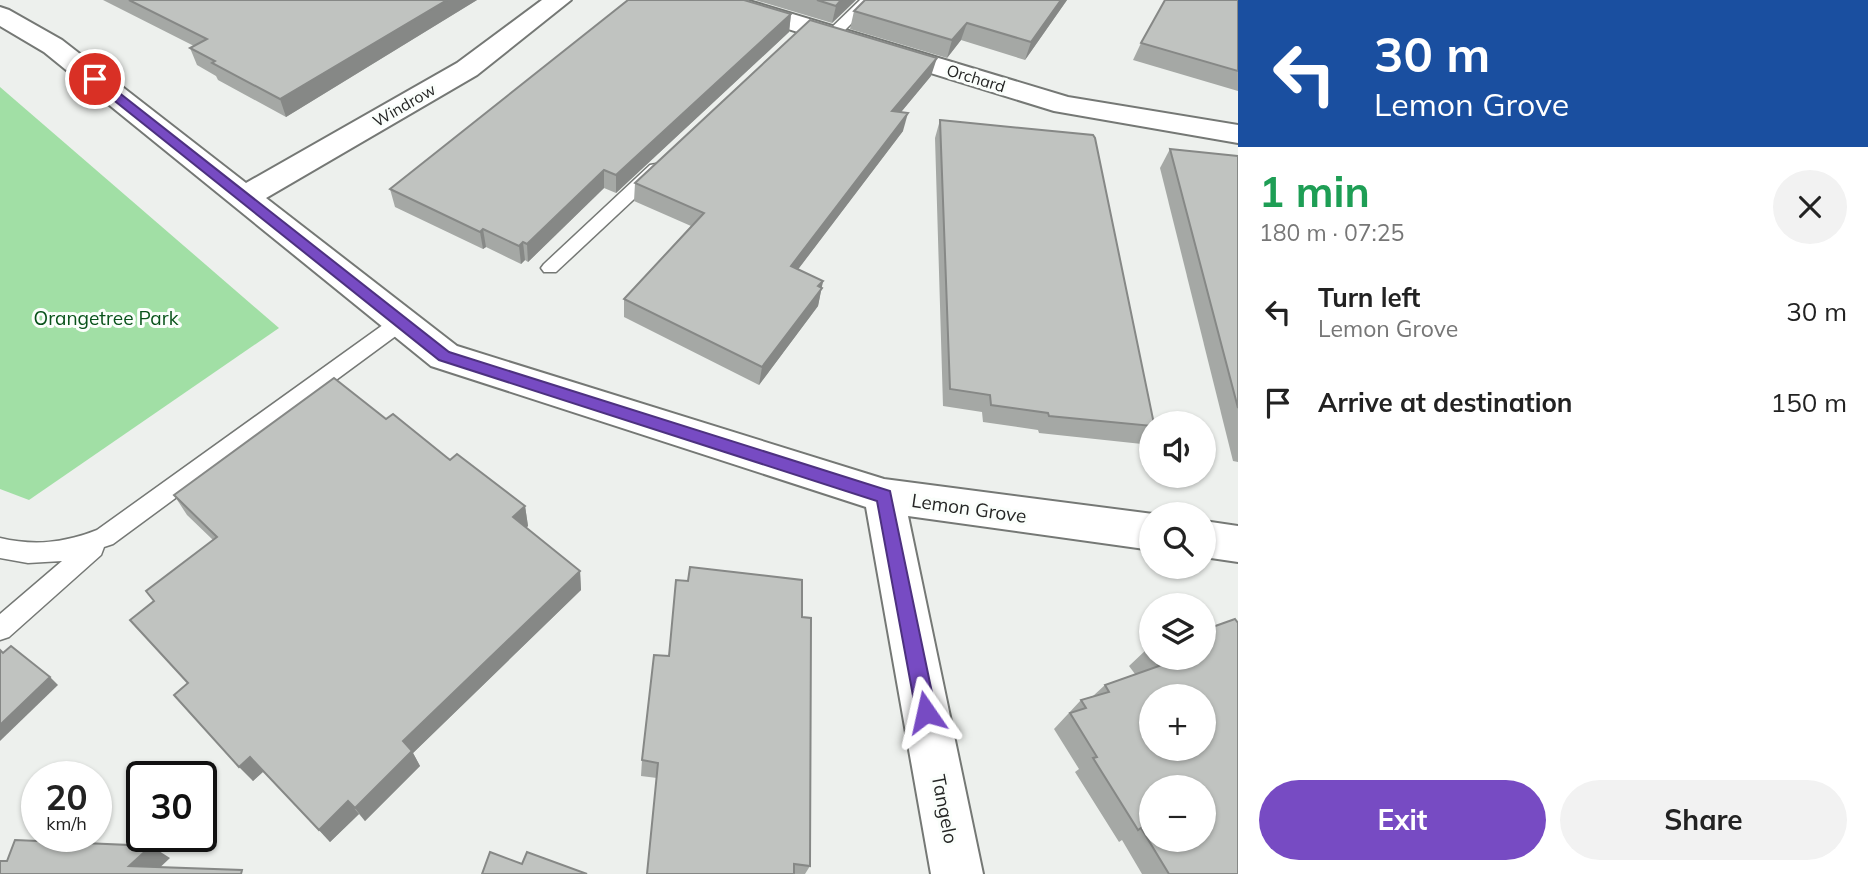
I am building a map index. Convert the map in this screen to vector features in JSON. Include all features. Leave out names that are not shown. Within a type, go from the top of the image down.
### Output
[{"type":"street","name":"Windrow","points":[[243,198],[467,69],[558,0]]},
{"type":"street","name":"Orchard","points":[[719,0],[811,32],[1064,105],[1238,134]]},
{"type":"street","name":"Lemon Grove","points":[[0,15],[53,46],[444,356],[884,496],[1139,530]]},
{"type":"street","name":"Tangelo","points":[[884,496],[957,874]]},
{"type":"street","points":[[1216,541],[1238,544]]},
{"type":"lane","points":[[811,32],[868,0]]},
{"type":"lane","points":[[550,268],[668,157]]},
{"type":"lane","points":[[0,629],[105,537],[401,322]]},
{"type":"lane","points":[[0,548],[42,555],[75,550],[105,537]]},
{"type":"green space","name":"Orangetree Park","points":[[0,87],[279,328],[29,500],[0,489]]},
{"type":"building","points":[[129,0],[447,0],[280,99],[212,63],[215,61],[190,48],[207,39]]},
{"type":"building","points":[[628,0],[744,0],[791,14],[616,175],[604,170],[527,244],[523,242],[519,246],[483,229],[480,232],[390,189]]},
{"type":"building","points":[[817,0],[841,0],[836,6]]},
{"type":"building","points":[[865,0],[1061,0],[1031,42],[967,23],[952,40],[854,11]]},
{"type":"building","points":[[1165,0],[1238,0],[1238,71],[1141,43]]},
{"type":"building","points":[[810,20],[937,58],[892,111],[908,113],[791,266],[823,281],[818,286],[822,288],[762,367],[624,299],[704,213],[635,183]]},
{"type":"building","points":[[940,120],[1093,135],[1151,411],[1139,411],[1139,425],[1049,416],[1048,413],[991,405],[990,395],[950,389]]},
{"type":"building","points":[[1170,149],[1238,156],[1238,408]]},
{"type":"building","points":[[334,378],[386,419],[393,414],[450,460],[457,454],[525,506],[513,517],[580,571],[403,741],[412,751],[355,808],[348,801],[319,830],[250,757],[239,767],[174,695],[188,683],[130,620],[154,601],[146,591],[217,537],[174,495]]},
{"type":"building","points":[[690,567],[802,580],[802,617],[811,618],[810,866],[794,864],[794,874],[647,874],[658,763],[642,760],[654,655],[669,656],[676,580],[688,581]]},
{"type":"building","points":[[1235,619],[1238,623],[1238,874],[1169,874],[1156,852],[1216,852],[1216,775],[1139,775],[1138,830],[1093,758],[1097,757],[1070,713],[1086,708],[1081,700],[1109,692],[1105,685],[1148,670],[1216,670],[1216,626]]},
{"type":"building","points":[[11,646],[50,677],[0,725],[0,650],[3,653]]},
{"type":"building","points":[[15,840],[21,840],[21,852],[112,852],[112,844],[126,845],[126,852],[144,852],[129,866],[242,870],[241,874],[0,874],[0,861],[7,861]]},
{"type":"building","points":[[490,852],[522,864],[527,852],[587,874],[482,874]]},
{"type":"route","points":[[95,79],[444,356],[884,496],[926,712]]}]
